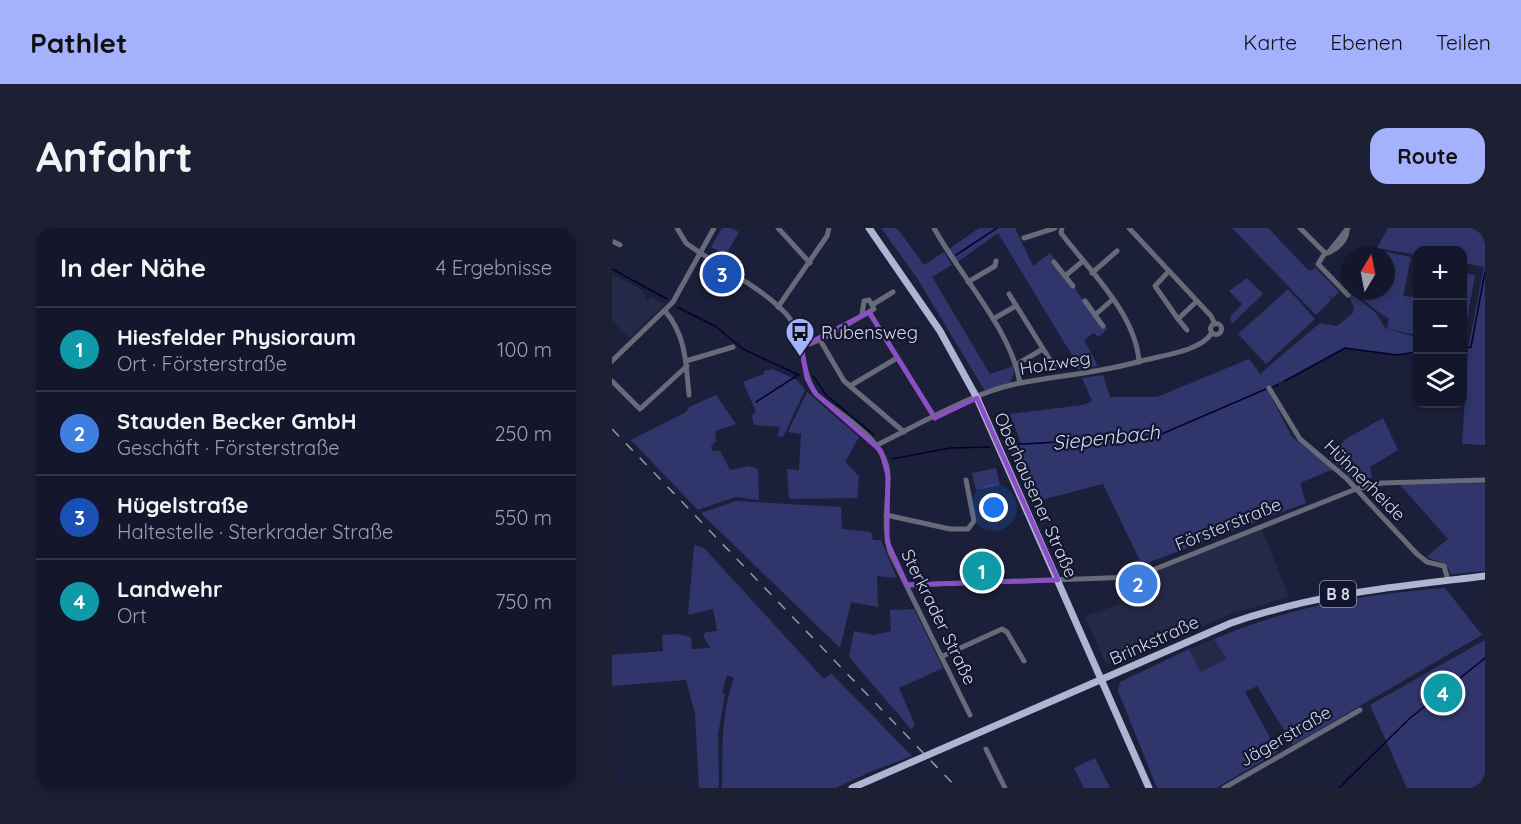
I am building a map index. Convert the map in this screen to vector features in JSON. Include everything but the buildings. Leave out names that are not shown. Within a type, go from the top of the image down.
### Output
[{"type":"main road","name":"Oberhausener Straße","points":[[869,228],[939,331],[977,398],[1149,788]]},
{"type":"main road","name":"Brinkstraße","points":[[852,788],[1231,623],[1290,604],[1352,591],[1485,576]]},
{"type":"street","points":[[677,228],[686,243],[778,307],[791,320],[801,347],[807,379],[816,394],[877,445]]},
{"type":"street","points":[[612,361],[673,302],[714,228]]},
{"type":"street","points":[[778,228],[810,263]]},
{"type":"street","points":[[778,307],[829,234],[829,228]]},
{"type":"street","points":[[1024,238],[1055,228]]},
{"type":"street","points":[[1062,228],[1061,233],[1112,300],[1138,350],[1139,362]]},
{"type":"street","points":[[1129,228],[1197,301],[1178,319]]},
{"type":"street","points":[[1300,228],[1326,253]]},
{"type":"street","points":[[936,229],[953,262],[993,319],[1017,364],[1020,383]]},
{"type":"street","points":[[1341,288],[1320,267],[1320,260],[1348,229]]},
{"type":"street","points":[[612,242],[620,245]]},
{"type":"street","points":[[1092,273],[1117,251]]},
{"type":"street","points":[[968,282],[995,266],[996,261]]},
{"type":"street","points":[[1065,276],[1083,261]]},
{"type":"street","points":[[1054,262],[1073,286]]},
{"type":"street","points":[[1169,271],[1155,286],[1186,330]]},
{"type":"street","points":[[893,292],[872,305],[869,300],[864,301],[865,313],[935,418]]},
{"type":"street","points":[[1009,294],[1055,368]]},
{"type":"street","points":[[1095,315],[1112,300]]},
{"type":"street","name":"Holzweg","points":[[1084,301],[1103,326]]},
{"type":"street","name":"Holzweg","points":[[877,445],[977,398],[1020,383],[1084,375],[1200,345],[1218,334],[1221,329],[1197,301]]},
{"type":"street","points":[[993,319],[1016,306]]},
{"type":"street","points":[[665,311],[679,331],[686,363],[689,394]]},
{"type":"street","points":[[801,347],[820,340],[865,313]]},
{"type":"street","points":[[820,340],[838,375],[904,432]]},
{"type":"street","points":[[612,381],[640,409],[686,363],[733,347]]},
{"type":"street","points":[[1017,364],[1043,349]]},
{"type":"street","points":[[850,386],[897,358]]},
{"type":"street","name":"Hühnerheide","points":[[1269,388],[1300,438],[1356,489],[1417,554],[1427,562],[1444,566],[1448,580]]},
{"type":"street","name":"Sterkrader Straße","points":[[877,445],[887,468],[885,527],[890,552],[970,715]]},
{"type":"street","points":[[886,515],[950,529],[968,529],[974,521],[966,480]]},
{"type":"street","name":"Försterstraße","points":[[907,585],[1135,577],[1356,489],[1382,483],[1485,480]]},
{"type":"street","points":[[943,656],[1002,629],[1007,632],[1024,661]]},
{"type":"street","name":"Jägerstraße","points":[[1224,788],[1360,710]]},
{"type":"street","points":[[986,749],[1005,788]]},
{"type":"highlighted area","points":[[869,312],[935,418],[977,398],[1058,580],[907,585],[887,541],[888,476],[881,451],[816,394],[807,379],[801,347]]},
{"type":"shaded area","points":[[722,228],[731,228],[739,232],[726,255],[711,247]]},
{"type":"shaded area","points":[[881,228],[897,228],[924,265],[944,252],[952,265],[932,277],[990,374],[1013,366],[1014,374],[1010,382],[985,391],[917,278]]},
{"type":"shaded area","points":[[979,228],[1015,228],[1033,266],[1050,253],[1102,327],[1104,325],[1108,329],[1098,337],[1094,333],[1084,340],[1098,366],[1079,370],[998,233],[956,263],[948,250]]},
{"type":"shaded area","points":[[1232,228],[1268,228],[1309,271],[1316,268],[1339,292],[1333,298],[1325,294],[1332,299],[1316,315]]},
{"type":"shaded area","points":[[1388,228],[1485,228],[1485,445],[1462,444],[1464,408],[1467,408],[1468,349],[1484,267],[1467,264],[1467,246],[1413,246],[1413,254],[1395,251],[1395,246],[1378,246]]},
{"type":"shaded area","points":[[1395,254],[1411,257],[1403,296],[1412,297],[1413,291],[1413,334],[1387,329],[1389,318],[1363,300],[1395,300]]},
{"type":"shaded area","points":[[612,274],[641,289],[647,300],[651,297],[664,305],[629,338],[612,320]]},
{"type":"shaded area","points":[[1467,274],[1475,275],[1467,320]]},
{"type":"shaded area","points":[[1247,278],[1263,294],[1232,324],[1230,317],[1242,304],[1229,291]]},
{"type":"shaded area","points":[[1288,289],[1315,319],[1266,364],[1238,334]]},
{"type":"shaded area","points":[[1350,300],[1359,300],[1375,312],[1386,329],[1413,336],[1413,354],[1397,355],[1345,348],[1267,389],[1292,437],[1334,469],[1300,483],[1306,503],[1142,565],[1103,484],[1037,501],[1011,448],[1021,444],[1010,414],[1083,405],[1092,401],[1082,378],[1103,375],[1110,397],[1157,397],[1249,359],[1262,376],[1261,373],[1320,323],[1337,326],[1353,313],[1354,307]]},
{"type":"shaded area","points":[[773,369],[797,380],[805,390],[783,437],[777,436],[780,427],[754,425],[752,415],[756,412],[743,382]]},
{"type":"shaded area","points":[[807,392],[859,437],[845,462],[859,476],[857,498],[789,499],[787,469],[799,470],[801,434],[788,432]]},
{"type":"shaded area","points":[[716,395],[736,424],[715,431],[716,441],[711,446],[713,451],[720,451],[730,470],[749,466],[758,469],[759,500],[735,497],[698,510],[631,440],[686,412],[689,407]]},
{"type":"shaded area","points":[[1383,418],[1398,450],[1370,467],[1372,477],[1358,486],[1328,455],[1349,437]]},
{"type":"shaded area","points":[[996,468],[1000,485],[976,490],[972,473]]},
{"type":"shaded area","points":[[1485,483],[1485,571],[1451,574],[1446,564],[1426,557],[1448,539],[1400,485]]},
{"type":"shaded area","points":[[736,501],[841,507],[842,529],[871,532],[873,540],[881,540],[897,578],[877,576],[878,607],[851,602],[840,648],[701,513]]},
{"type":"shaded area","points":[[1262,529],[1289,597],[1231,614],[1119,662],[1108,664],[1104,660],[1085,616],[1119,605],[1120,581],[1131,581]]},
{"type":"shaded area","points":[[694,545],[704,548],[824,679],[831,673],[912,756],[836,788],[722,788],[724,719],[734,678],[727,675],[722,692],[725,694],[718,735],[719,785],[718,788],[699,788],[695,714],[686,680],[612,686],[612,655],[663,651],[662,635],[678,634],[691,637],[692,649],[710,648],[703,636],[706,632],[717,631],[713,609],[688,615]]},
{"type":"shaded area","points":[[1445,588],[1482,635],[1293,745],[1257,686],[1245,692],[1278,752],[1216,788],[1157,788],[1118,691],[1120,682],[1189,649],[1200,672],[1226,659],[1214,639],[1271,618],[1327,604],[1384,594]]},
{"type":"shaded area","points":[[914,609],[943,668],[899,688],[915,725],[911,729],[849,657],[854,631],[874,635],[891,631],[890,610]]},
{"type":"shaded area","points":[[1214,639],[1226,659],[1199,672],[1189,649]]},
{"type":"shaded area","points":[[1485,640],[1485,788],[1407,788],[1370,705]]},
{"type":"shaded area","points":[[1095,758],[1110,788],[1084,788],[1074,768]]},
{"type":"waterway","points":[[956,255],[997,228]]},
{"type":"waterway","name":"Siepenbach","points":[[612,269],[667,299]]},
{"type":"waterway","name":"Siepenbach","points":[[1467,348],[1471,347],[1485,272]]},
{"type":"waterway","name":"Siepenbach","points":[[677,307],[715,326],[743,349],[799,375]]},
{"type":"waterway","name":"Siepenbach","points":[[1285,381],[1345,348],[1397,355],[1413,353]]},
{"type":"waterway","points":[[756,402],[798,375]]},
{"type":"waterway","name":"Siepenbach","points":[[813,376],[826,395],[874,435]]},
{"type":"waterway","points":[[1273,387],[1278,385]]},
{"type":"waterway","name":"Siepenbach","points":[[1008,445],[1157,436],[1266,389]]},
{"type":"waterway","name":"Siepenbach","points":[[892,459],[950,448],[990,447]]},
{"type":"waterway","points":[[1339,788],[1409,719],[1485,658]]},
{"type":"railway","points":[[612,429],[957,788]]},
{"type":"place","name":"Hügelstraße","points":[[722,274]]},
{"type":"place","name":"Rubensweg","points":[[800,358]]},
{"type":"place","name":"Hiesfelder Physioraum","points":[[982,571]]},
{"type":"place","name":"Stauden Becker GmbH","points":[[1138,584]]},
{"type":"place","name":"Landwehr","points":[[1443,693]]}]
